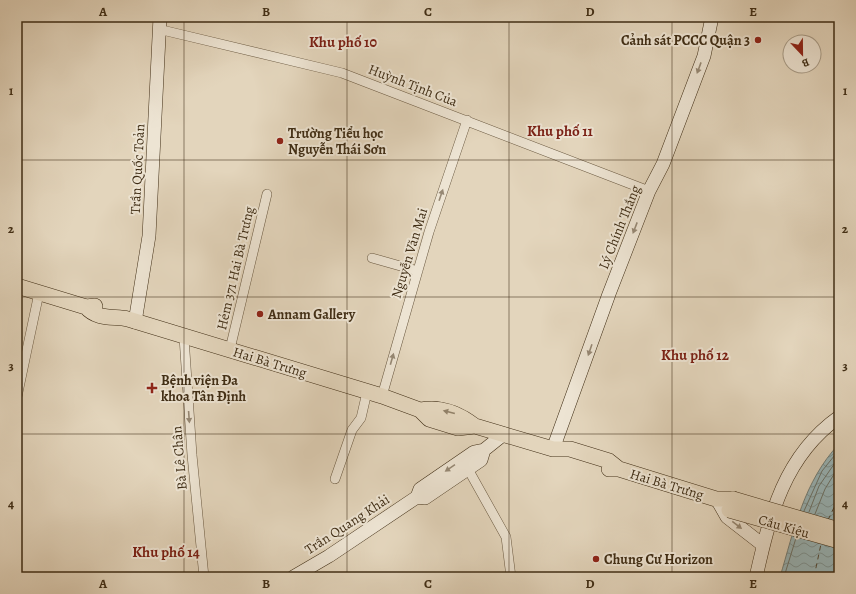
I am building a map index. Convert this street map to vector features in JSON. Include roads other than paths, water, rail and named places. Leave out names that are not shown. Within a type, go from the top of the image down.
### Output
[{"type":"main road","name":"Hai Bà Trưng","points":[[17,286],[86,307],[94,306],[115,311],[120,317],[134,322],[230,349],[382,396],[420,410],[432,408],[460,415],[475,426],[552,449],[570,449],[609,461],[619,469],[731,504]]},
{"type":"main road","name":"Cầu Kiệu","points":[[731,504],[839,530]]},
{"type":"main road","name":"Cầu Kiệu","points":[[731,504],[839,541]]},
{"type":"street","name":"Lý Chính Thắng","points":[[552,449],[649,191],[663,164],[704,56],[712,17]]},
{"type":"street","name":"Huỳnh Tịnh Của","points":[[159,23],[342,72],[422,105],[467,120],[649,191]]},
{"type":"street","name":"Trần Quốc Toản","points":[[134,322],[149,236],[154,157],[159,23]]},
{"type":"street","name":"Nguyễn Văn Mai","points":[[382,396],[429,232],[467,120]]},
{"type":"street","name":"Hẻm 371 Hai Bà Trưng","points":[[230,349],[267,194]]},
{"type":"street","points":[[372,258],[418,270]]},
{"type":"street","points":[[17,397],[39,293]]},
{"type":"street","name":"Bà Lê Chân","points":[[184,337],[192,455],[204,577]]},
{"type":"street","points":[[335,479],[352,430],[361,418],[367,392]]},
{"type":"street","points":[[756,577],[763,545],[780,492],[791,468],[809,443],[839,417]]},
{"type":"street","name":"Trần Quang Khải","points":[[293,577],[329,556],[417,497],[420,489],[474,452],[484,450],[504,434]]},
{"type":"street","name":"Trần Quang Khải","points":[[417,497],[425,498],[481,460],[484,450]]},
{"type":"street","points":[[468,469],[506,537],[511,577]]},
{"type":"street","points":[[717,499],[727,517],[763,545]]},
{"type":"water","points":[[839,444],[839,577],[780,577],[796,524],[809,490],[827,458]]},
{"type":"place","name":"Cảnh sát PCCC Quận 3","points":[[758,40]]},
{"type":"place","name":"Trường Tiểu học Nguyễn Thái Sơn","points":[[280,141]]},
{"type":"place","name":"Annam Gallery","points":[[260,314]]},
{"type":"place","name":"Bệnh viện Đa khoa Tân Định","points":[[152,388]]},
{"type":"place","name":"Chung Cư Horizon","points":[[596,559]]},
{"type":"district","name":"Khu phố 10","points":[[343,42]]},
{"type":"district","name":"Khu phố 11","points":[[560,131]]},
{"type":"district","name":"Khu phố 12","points":[[695,355]]},
{"type":"district","name":"Khu phố 14","points":[[166,552]]}]
